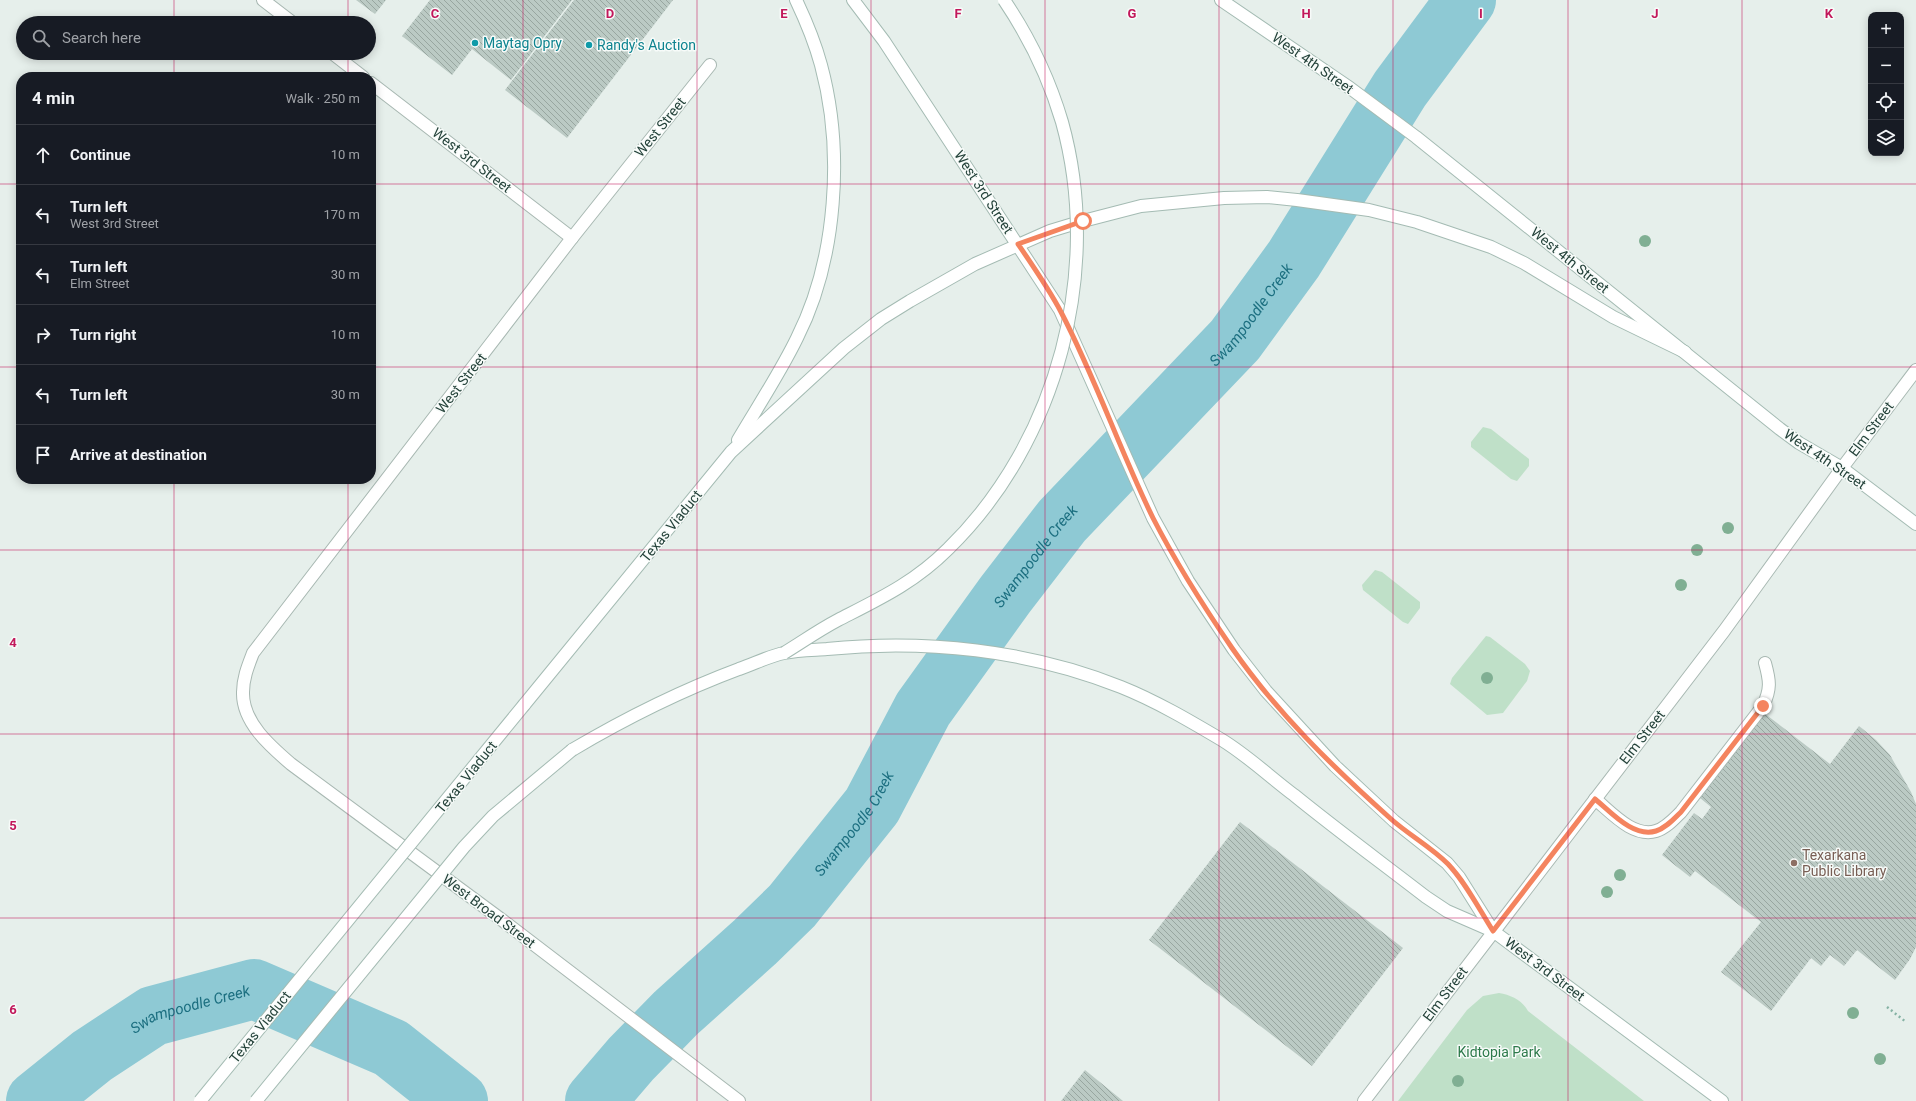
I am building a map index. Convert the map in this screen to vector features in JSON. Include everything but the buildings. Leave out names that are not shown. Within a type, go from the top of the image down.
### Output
[{"type":"main road","points":[[263,0],[284,16]]},
{"type":"main road","points":[[731,452],[798,337],[820,272],[833,206],[833,132],[827,97],[821,65],[808,27],[796,0]]},
{"type":"main road","name":"West 3rd Street","points":[[853,0],[884,41],[1060,310],[1083,358],[1121,448],[1169,548],[1188,581],[1234,650],[1266,691],[1300,730],[1360,790],[1394,821],[1447,863],[1459,877],[1493,931],[1722,1101]]},
{"type":"main road","points":[[256,1101],[464,847],[493,816],[572,750],[610,727],[680,692],[784,653],[837,621],[894,592],[952,546],[980,514],[1009,473],[1038,418],[1055,375],[1071,306],[1075,272],[1075,209],[1070,164],[1062,123],[1049,84],[1020,24],[1004,0]]},
{"type":"main road","name":"West 4th Street","points":[[1221,0],[1350,88],[1427,146],[1794,439],[1842,468],[1916,524]]},
{"type":"main road","points":[[341,60],[357,72]]},
{"type":"main road","name":"West Street","points":[[247,714],[242,693],[245,673],[253,653],[572,238],[710,65]]},
{"type":"main road","name":"West 3rd Street","points":[[376,87],[572,238]]},
{"type":"main road","points":[[731,452],[827,363],[881,319],[961,271],[1018,244],[1050,231],[1112,213],[1170,202],[1224,198],[1267,197],[1337,204],[1417,222],[1453,233],[1524,263],[1613,317],[1685,352]]},
{"type":"main road","name":"Elm Street","points":[[1364,1101],[1724,631],[1842,468],[1916,370]]},
{"type":"main road","name":"Texas Viaduct","points":[[200,1101],[731,452]]},
{"type":"main road","points":[[784,653],[853,646],[896,645],[948,648],[999,654],[1038,662],[1097,678],[1123,688],[1190,722],[1224,742],[1257,764],[1293,795],[1426,897],[1447,911],[1493,931]]},
{"type":"main road","points":[[1595,799],[1636,830],[1647,833],[1657,831],[1669,824],[1681,812],[1763,706],[1769,694],[1769,680],[1765,663]]},
{"type":"main road","name":"West Broad Street","points":[[247,714],[260,734],[291,764],[502,920],[739,1101]]},
{"type":"path","points":[[1887,1007],[1906,1022]]},
{"type":"green space","points":[[1483,427],[1491,429],[1529,459],[1529,466],[1517,481],[1511,479],[1471,447],[1471,442]]},
{"type":"green space","points":[[1375,570],[1382,572],[1420,602],[1420,608],[1408,624],[1403,622],[1363,590],[1362,585]]},
{"type":"green space","points":[[1486,636],[1490,637],[1525,664],[1530,671],[1527,681],[1503,713],[1487,715],[1450,684],[1452,678]]},
{"type":"green space","name":"Kidtopia Park","points":[[1499,993],[1508,995],[1519,1001],[1528,1011],[1644,1101],[1398,1101],[1467,1010],[1483,996]]},
{"type":"waterway","name":"Swampoodle Creek","points":[[595,1101],[631,1059],[676,1013],[755,942],[792,906],[872,806],[923,709],[1005,595],[1062,521],[1235,340],[1294,259],[1400,89],[1466,0]]},
{"type":"waterway","name":"Swampoodle Creek","points":[[36,1101],[92,1056],[153,1016],[254,989],[391,1048],[458,1101]]},
{"type":"place","name":"Maytag Opry","points":[[475,43]]},
{"type":"place","name":"Randy's Auction","points":[[589,45]]},
{"type":"place","name":"Texarkana Public Library","points":[[1794,863]]},
{"type":"route","points":[[1083,221],[1050,231],[1018,244],[1060,310],[1153,518],[1188,581],[1234,650],[1266,691],[1300,730],[1360,790],[1394,821],[1447,863],[1459,877],[1493,931],[1595,799],[1636,830],[1647,833],[1657,831],[1669,824],[1681,812],[1763,706]]}]
